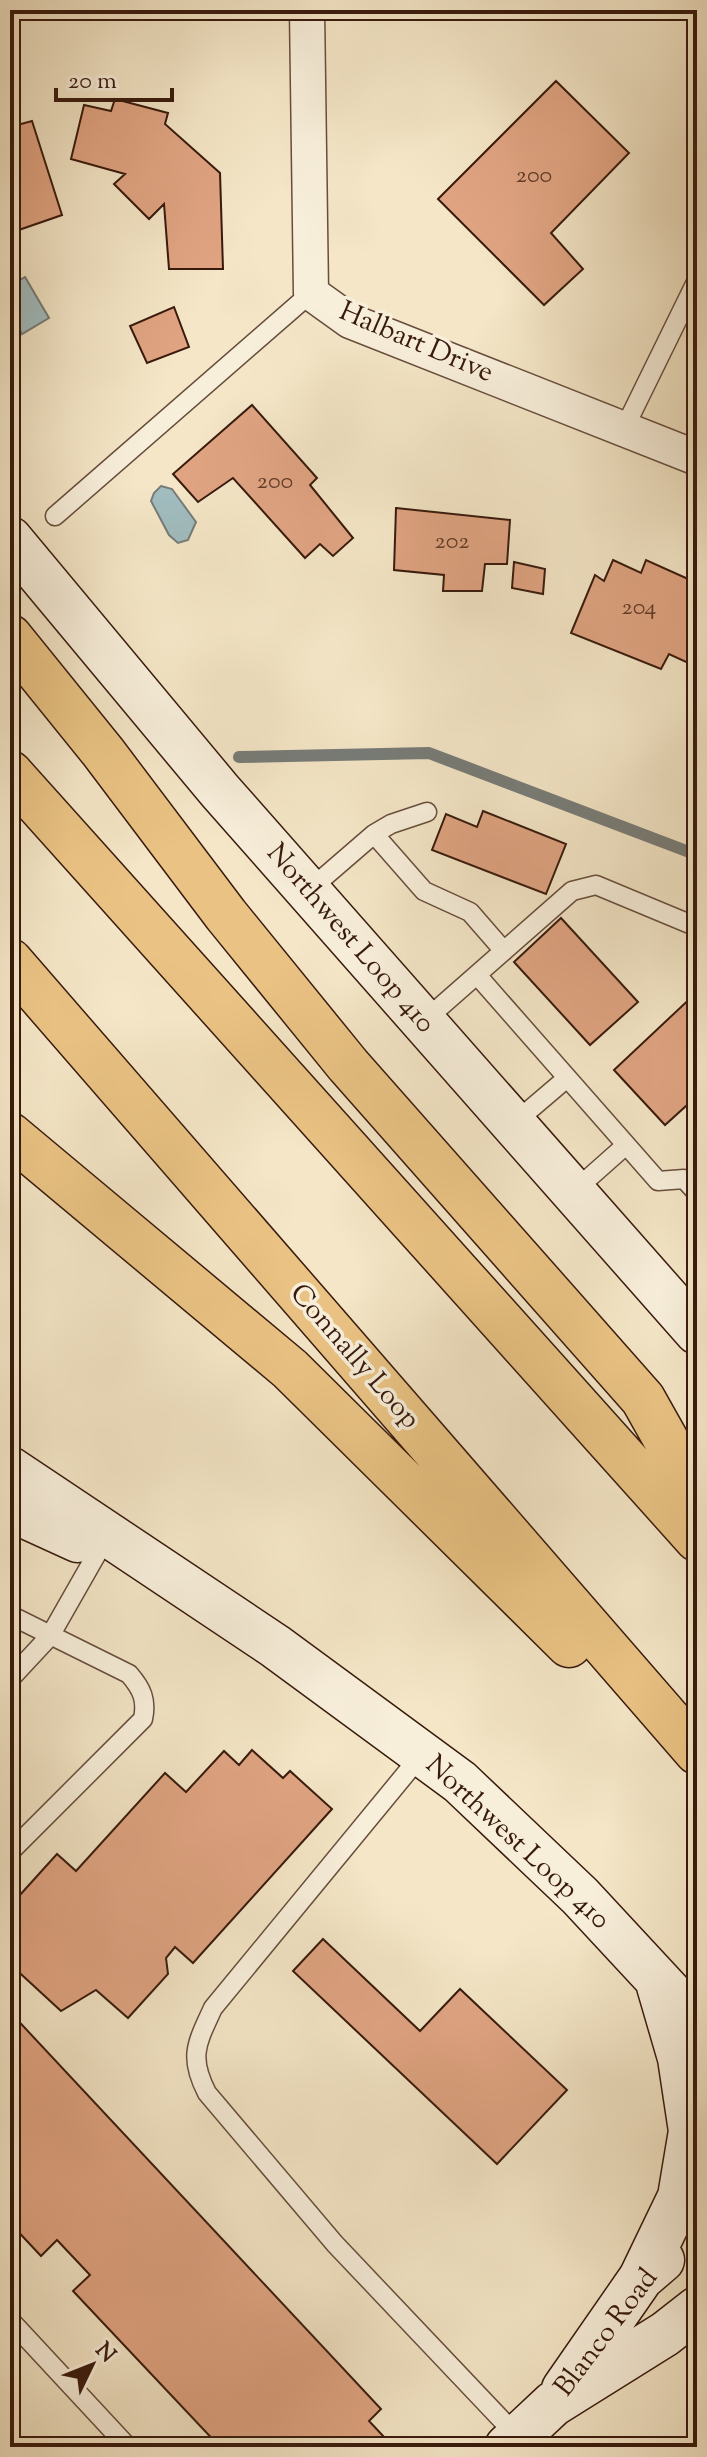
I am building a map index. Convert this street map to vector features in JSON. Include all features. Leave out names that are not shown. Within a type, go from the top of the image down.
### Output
[{"type":"highway","points":[[10,637],[103,752],[226,915],[348,1065],[643,1399],[697,1495]]},
{"type":"highway","points":[[10,773],[697,1539]]},
{"type":"highway","name":"Connally Loop","points":[[10,961],[697,1752]]},
{"type":"highway","points":[[10,1135],[290,1369],[697,1771]]},
{"type":"main road","name":"Northwest Loop 410","points":[[10,539],[220,791],[697,1332]]},
{"type":"main road","name":"Northwest Loop 410","points":[[10,1469],[275,1646],[460,1782],[580,1896],[697,2022]]},
{"type":"main road","name":"Northwest Loop 410","points":[[10,1509],[99,1550],[243,1626]]},
{"type":"main road","points":[[658,1980],[697,2002]]},
{"type":"main road","points":[[641,2278],[680,2197],[691,2131],[680,2058],[658,1980]]},
{"type":"main road","name":"Blanco Road","points":[[513,2442],[553,2404],[641,2278],[697,2229]]},
{"type":"main road","name":"Blanco Road","points":[[553,2404],[686,2324]]},
{"type":"street","name":"Halbart Drive","points":[[307,10],[311,293],[350,321],[697,458]]},
{"type":"lane","points":[[624,429],[697,280]]},
{"type":"lane","points":[[55,516],[311,293]]},
{"type":"lane","points":[[308,891],[374,834],[391,824],[427,812]]},
{"type":"lane","points":[[374,834],[424,891],[470,912],[504,951]]},
{"type":"lane","points":[[423,1022],[572,891],[596,885],[697,927]]},
{"type":"lane","points":[[477,975],[658,1181],[684,1179],[697,1193]]},
{"type":"lane","points":[[513,1124],[567,1078]]},
{"type":"lane","points":[[573,1192],[626,1145]]},
{"type":"lane","points":[[10,1679],[50,1636],[99,1550]]},
{"type":"lane","points":[[10,1615],[129,1674],[140,1686],[146,1704],[143,1719],[10,1852]]},
{"type":"lane","points":[[422,1754],[213,2008],[194,2054],[196,2073],[207,2093],[335,2244],[513,2442]]},
{"type":"lane","points":[[10,2320],[128,2447]]},
{"type":"water","points":[[25,277],[49,318],[22,334],[10,313],[10,285]]},
{"type":"water","points":[[161,486],[172,489],[196,522],[188,540],[178,543],[169,535],[151,501]]},
{"type":"building","points":[[556,81],[629,153],[551,233],[583,269],[544,305],[438,199]]},
{"type":"building","points":[[115,99],[168,113],[165,124],[220,173],[223,269],[169,269],[164,204],[149,219],[114,184],[125,174],[71,159],[84,105],[111,111]]},
{"type":"building","points":[[32,121],[62,215],[10,233],[10,127]]},
{"type":"building","points":[[174,307],[189,347],[147,363],[130,326]]},
{"type":"building","points":[[252,405],[317,478],[310,485],[353,538],[333,556],[320,544],[305,558],[233,478],[198,502],[173,474]]},
{"type":"building","points":[[396,508],[510,520],[507,564],[485,564],[482,591],[443,591],[444,575],[394,570]]},
{"type":"building","points":[[613,560],[641,573],[646,560],[697,583],[697,667],[669,654],[661,669],[571,633],[595,575],[604,581]]},
{"type":"building","points":[[514,562],[545,569],[543,594],[512,588]]},
{"type":"building","points":[[483,811],[566,844],[546,894],[432,850],[446,814],[477,827]]},
{"type":"building","points":[[561,918],[638,1002],[590,1045],[514,962]]},
{"type":"building","points":[[697,992],[697,1096],[665,1125],[614,1070]]},
{"type":"building","points":[[252,1750],[283,1778],[290,1771],[332,1809],[193,1963],[175,1947],[166,1958],[168,1974],[128,2018],[96,1990],[61,2011],[10,1964],[10,1906],[57,1854],[76,1871],[165,1773],[186,1792],[224,1751],[239,1765]]},
{"type":"building","points":[[323,1939],[420,2031],[460,1989],[567,2090],[497,2164],[293,1971]]},
{"type":"building","points":[[10,2012],[381,2409],[369,2421],[386,2439],[378,2447],[220,2447],[73,2291],[90,2275],[57,2240],[41,2256],[10,2223]]},
{"type":"waterway","points":[[239,757],[429,753],[697,855]]}]
